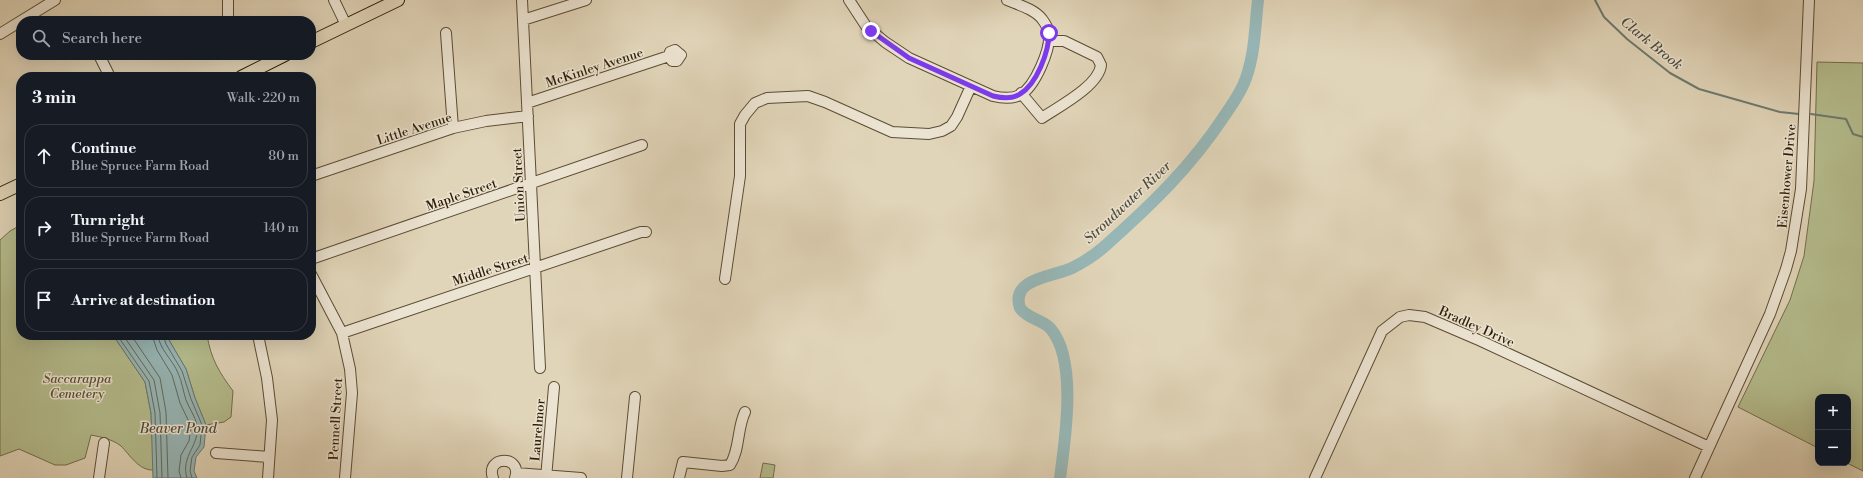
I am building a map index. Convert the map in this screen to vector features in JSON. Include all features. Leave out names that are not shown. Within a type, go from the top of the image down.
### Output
[{"type":"main road","points":[[316,40],[398,0]]},
{"type":"main road","points":[[251,72],[275,60]]},
{"type":"main road","points":[[0,194],[16,186]]},
{"type":"street","points":[[29,16],[55,0]]},
{"type":"street","points":[[228,0],[228,16]]},
{"type":"street","points":[[334,0],[346,25]]},
{"type":"street","name":"Union Street","points":[[522,0],[540,368]]},
{"type":"street","points":[[523,20],[586,0]]},
{"type":"street","points":[[849,0],[866,26],[885,42],[909,58],[998,98],[1022,94],[1034,79],[1046,55],[1049,41],[1048,29],[1040,17],[1032,11],[1007,0]]},
{"type":"street","name":"Eisenhower Drive","points":[[1695,478],[1774,304],[1791,251],[1801,189],[1809,0]]},
{"type":"street","points":[[0,34],[16,24]]},
{"type":"street","points":[[446,33],[452,128]]},
{"type":"street","points":[[1022,94],[1042,118],[1090,85],[1098,76],[1101,66],[1097,57],[1064,41],[1049,41]]},
{"type":"street","name":"McKinley Avenue","points":[[527,103],[669,56]]},
{"type":"street","points":[[102,60],[108,72]]},
{"type":"street","points":[[725,279],[740,176],[740,124],[755,103],[767,98],[808,96],[892,132],[929,134],[942,131],[951,126],[957,117],[971,86]]},
{"type":"street","name":"Little Avenue","points":[[316,174],[452,128],[486,121],[528,116]]},
{"type":"street","name":"Maple Street","points":[[316,257],[642,146]]},
{"type":"street","name":"Middle Street","points":[[342,333],[535,267],[641,232],[646,232]]},
{"type":"street","name":"Pennell Street","points":[[316,284],[342,333],[352,381],[345,478]]},
{"type":"street","name":"Bradley Drive","points":[[1315,478],[1382,331],[1396,319],[1408,315],[1425,317],[1481,341],[1709,447]]},
{"type":"street","points":[[259,340],[271,402],[272,420],[268,478]]},
{"type":"street","name":"Laurelmor","points":[[546,477],[554,387]]},
{"type":"street","points":[[627,478],[635,397]]},
{"type":"street","points":[[679,478],[683,462],[722,466],[730,465],[734,459],[740,422],[745,412]]},
{"type":"street","points":[[99,478],[104,443]]},
{"type":"street","points":[[216,453],[269,457]]},
{"type":"street","points":[[493,478],[493,467],[499,461],[503,460],[511,463],[516,469],[515,476],[581,478]]},
{"type":"green space","points":[[1817,62],[1863,63],[1863,471],[1851,465],[1851,394],[1815,394],[1815,446],[1738,407],[1790,300],[1804,256],[1814,181]]},
{"type":"green space","name":"Saccarappa Cemetery","points":[[16,228],[16,340],[116,340],[145,382],[151,413],[154,470],[149,470],[139,465],[118,444],[91,435],[85,458],[66,465],[55,465],[19,449],[0,456],[0,240]]},
{"type":"green space","points":[[169,340],[208,340],[216,365],[233,391],[231,417],[224,422],[206,425],[195,398],[186,369]]},
{"type":"green space","points":[[763,463],[775,465],[773,478],[760,478]]},
{"type":"water","name":"Beaver Pond","points":[[116,340],[169,340],[186,369],[195,398],[206,425],[204,447],[196,457],[194,471],[197,478],[153,478],[151,413],[145,382]]},
{"type":"waterway","name":"Stroudwater River","points":[[1060,478],[1067,400],[1067,379],[1064,359],[1059,342],[1050,328],[1023,312],[1020,308],[1019,298],[1021,290],[1035,280],[1072,268],[1097,252],[1170,185],[1198,152],[1231,106],[1244,83],[1249,69],[1253,49],[1258,0]]},
{"type":"waterway","name":"Clark Brook","points":[[1595,0],[1604,17],[1627,39],[1670,73],[1699,89],[1780,112],[1799,114]]},
{"type":"waterway","name":"Clark Brook","points":[[1811,114],[1846,119],[1853,134],[1863,137]]},
{"type":"route","points":[[871,31],[909,58],[998,98],[1020,95],[1030,85],[1046,55],[1049,33]]}]
